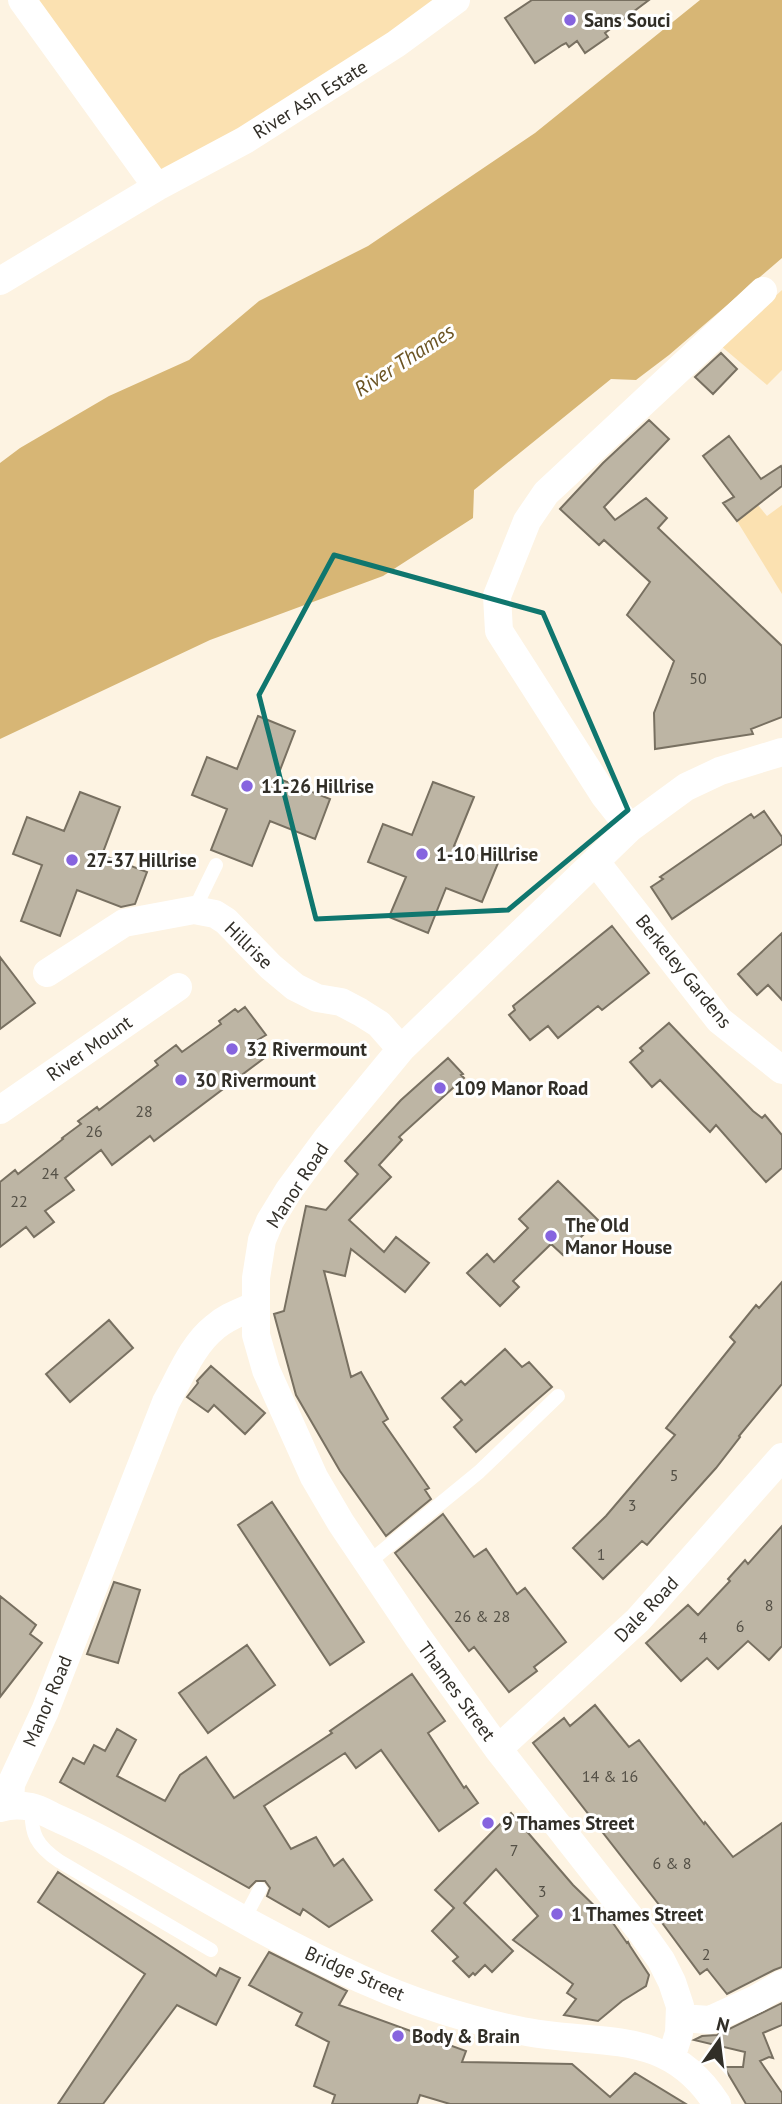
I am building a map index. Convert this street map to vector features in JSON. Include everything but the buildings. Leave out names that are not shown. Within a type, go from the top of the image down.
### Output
[{"type":"street","points":[[22,0],[157,187]]},
{"type":"street","name":"River Ash Estate","points":[[0,281],[157,187],[245,139],[396,44],[456,0]]},
{"type":"street","points":[[630,828],[604,795],[499,631],[497,596],[527,521],[546,493],[763,291]]},
{"type":"street","name":"Manor Road","points":[[11,1796],[166,1402],[191,1356],[212,1329],[254,1306],[258,1259],[270,1221],[289,1190],[326,1140],[401,1049],[630,828],[686,787],[720,771],[782,752]]},
{"type":"street","name":"Berkeley Gardens","points":[[596,862],[719,1020],[782,1070]]},
{"type":"street","points":[[47,973],[124,923],[194,909]]},
{"type":"street","name":"Hillrise","points":[[194,909],[215,914],[226,921],[271,967],[295,987],[317,998],[341,1002],[379,1024],[401,1049]]},
{"type":"street","name":"River Mount","points":[[0,1110],[178,987]]},
{"type":"street","name":"Thames Street","points":[[254,1306],[256,1335],[266,1370],[314,1477],[341,1523],[498,1749],[661,1960],[677,1994],[680,2018],[676,2046],[671,2057]]},
{"type":"street","name":"Dale Road","points":[[498,1749],[638,1620],[782,1457]]},
{"type":"street","name":"Bridge Street","points":[[11,1796],[94,1834],[244,1919],[362,1979],[458,2014],[521,2031],[630,2044],[656,2051],[671,2057],[693,2072],[717,2104]]},
{"type":"street","points":[[680,2018],[710,2020],[756,1999],[782,1983]]},
{"type":"lane","points":[[194,909],[216,865]]},
{"type":"lane","points":[[369,1562],[479,1472],[558,1396]]},
{"type":"lane","points":[[11,1796],[31,1821],[43,1850],[211,1950]]},
{"type":"lane","points":[[244,1919],[260,1889]]},
{"type":"highlighted area","points":[[334,555],[543,613],[628,810],[508,910],[316,919],[259,695]]},
{"type":"shaded area","points":[[22,0],[456,0],[157,187]]},
{"type":"shaded area","points":[[782,290],[782,370],[767,385],[721,346]]},
{"type":"shaded area","points":[[758,505],[767,516],[782,505],[782,594],[737,521]]},
{"type":"water","name":"River Thames","points":[[700,0],[782,0],[782,258],[636,380],[611,379],[474,490],[473,518],[383,576],[210,640],[0,739],[0,463],[20,448],[109,396],[189,360],[259,301],[368,246],[535,133]]},
{"type":"place","name":"Sans Souci","points":[[570,20]]},
{"type":"place","name":"11-26 Hillrise","points":[[247,786]]},
{"type":"place","name":"1-10 Hillrise","points":[[422,854]]},
{"type":"place","name":"27-37 Hillrise","points":[[72,860]]},
{"type":"place","name":"32 Rivermount","points":[[232,1049]]},
{"type":"place","name":"30 Rivermount","points":[[181,1080]]},
{"type":"place","name":"109 Manor Road","points":[[440,1088]]},
{"type":"place","name":"The Old Manor House","points":[[551,1236]]},
{"type":"place","name":"9 Thames Street","points":[[488,1823]]},
{"type":"place","name":"1 Thames Street","points":[[557,1914]]},
{"type":"place","name":"Body & Brain","points":[[398,2036]]}]
